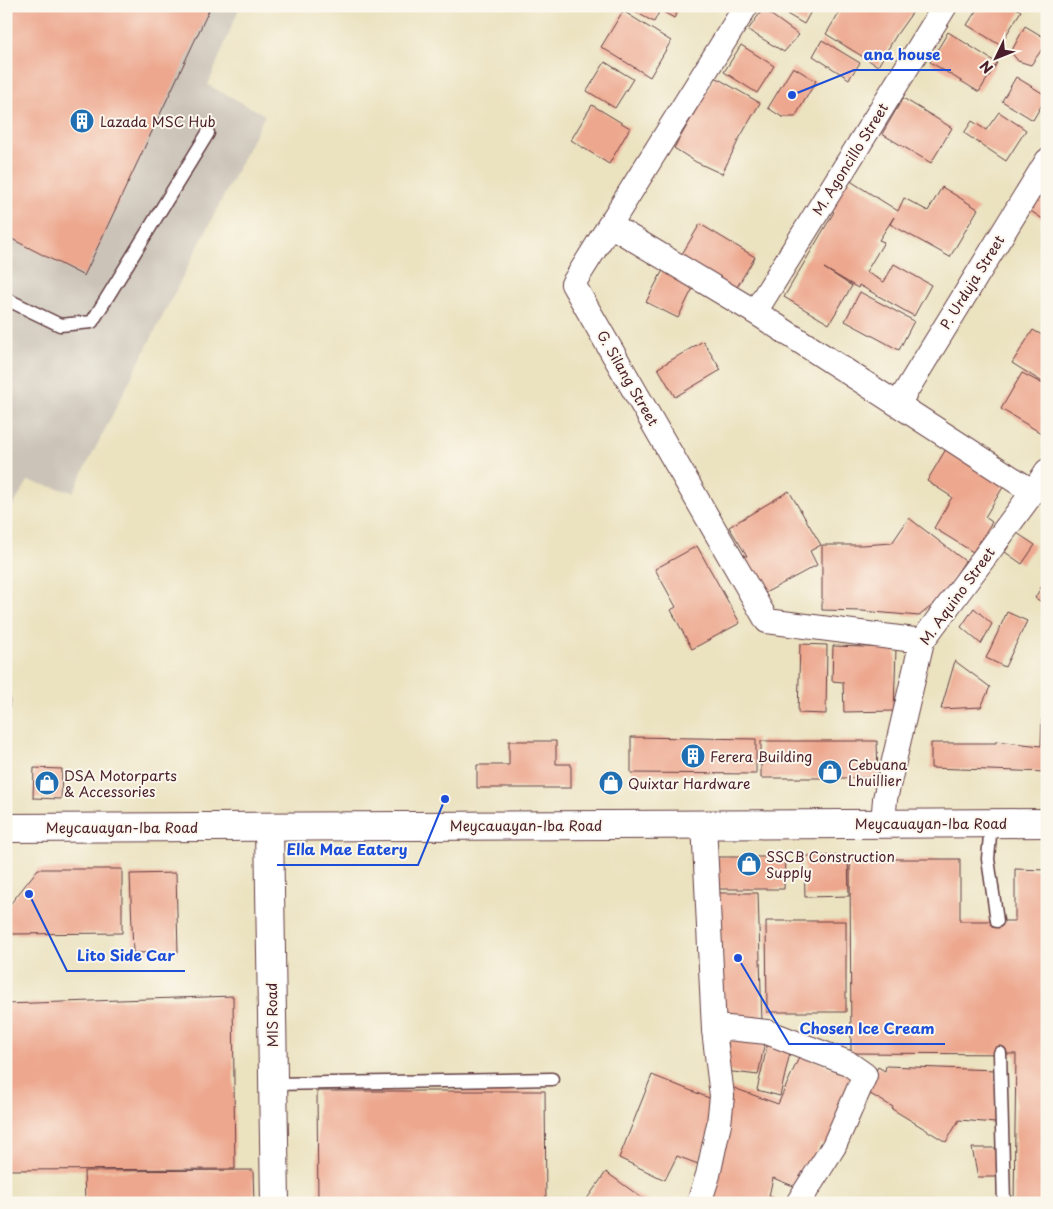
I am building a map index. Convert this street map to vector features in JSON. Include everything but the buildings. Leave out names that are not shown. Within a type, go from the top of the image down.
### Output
[{"type":"main road","name":"Meycauayan-Iba Road","points":[[6,828],[1047,822]]},
{"type":"main road","name":"MIS Road","points":[[269,827],[275,1203]]},
{"type":"street","name":"G. Silang Street","points":[[746,6],[574,284],[767,621],[922,641]]},
{"type":"street","name":"M. Agoncillo Street","points":[[755,312],[945,6]]},
{"type":"street","name":"P. Urduja Street","points":[[898,404],[1047,161]]},
{"type":"street","points":[[610,225],[755,312],[1033,492]]},
{"type":"street","name":"M. Aquino Street","points":[[883,823],[885,799],[922,641],[1047,471]]},
{"type":"street","points":[[699,1203],[708,1174],[719,1124],[722,1096],[714,1030],[704,823]]},
{"type":"street","points":[[714,1030],[728,1028],[768,1032],[848,1063],[865,1075],[834,1146],[798,1203]]},
{"type":"lane","points":[[6,299],[60,325],[92,322],[208,133]]},
{"type":"lane","points":[[991,823],[988,859],[997,921]]},
{"type":"lane","points":[[1000,1054],[1004,1203]]},
{"type":"lane","points":[[273,1084],[552,1079]]},
{"type":"shaded area","points":[[6,6],[240,6],[208,85],[265,115],[73,492],[28,481],[7,516]]},
{"type":"place","name":"ana house","points":[[792,95]]},
{"type":"place","name":"Lazada MSC Hub","points":[[82,121]]},
{"type":"place","name":"Ferera Building","points":[[693,756]]},
{"type":"place","name":"Cebuana Lhuillier","points":[[830,772]]},
{"type":"place","name":"DSA Motorparts & Accessories","points":[[47,783]]},
{"type":"place","name":"Quixtar Hardware","points":[[611,783]]},
{"type":"place","name":"Ella Mae Eatery","points":[[445,799]]},
{"type":"place","name":"SSCB Construction Supply","points":[[749,864]]},
{"type":"place","name":"Lito Side Car","points":[[29,894]]},
{"type":"place","name":"Chosen Ice Cream","points":[[738,958]]}]
